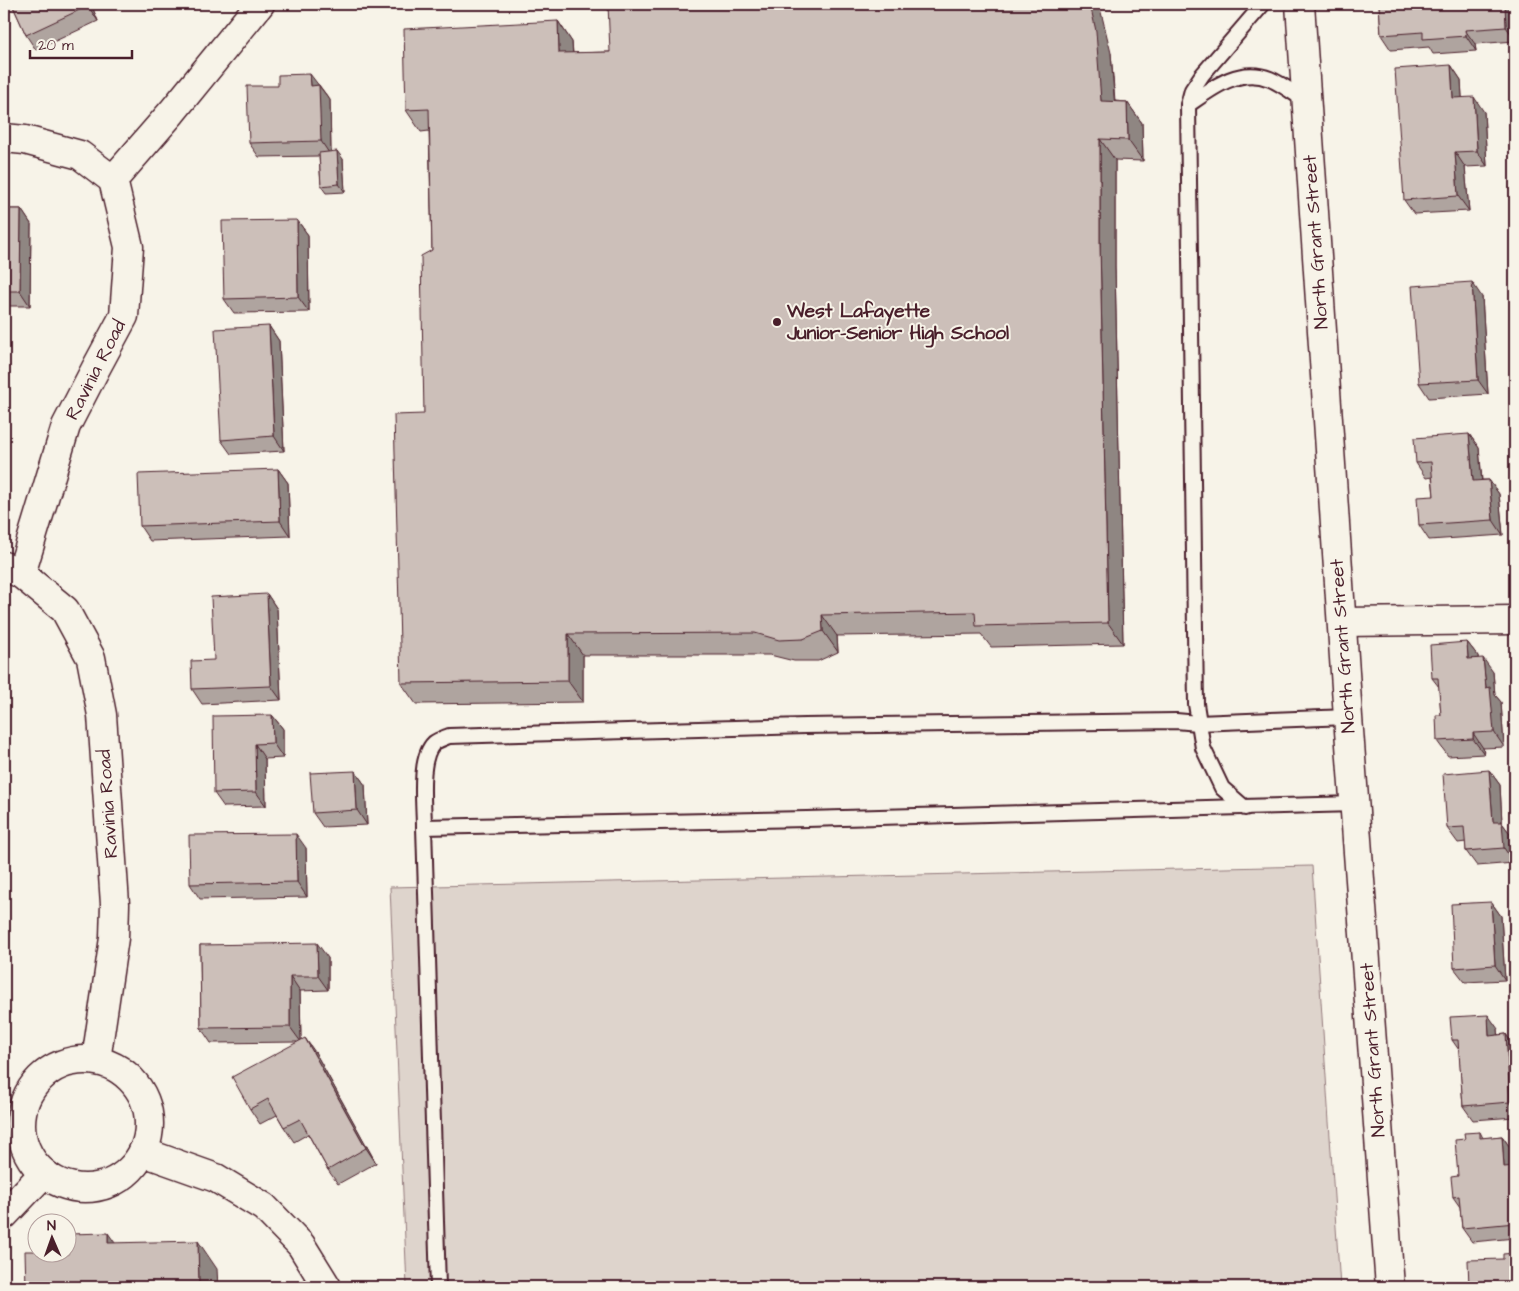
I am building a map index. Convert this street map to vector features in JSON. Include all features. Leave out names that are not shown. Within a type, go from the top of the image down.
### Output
[{"type":"street","points":[[4,138],[25,140],[80,155],[113,180],[172,112],[260,4]]},
{"type":"street","name":"North Grant Street","points":[[1300,4],[1348,717],[1390,1287]]},
{"type":"street","name":"Ravinia Road","points":[[96,1060],[114,938],[115,904],[102,715],[91,658],[65,610],[12,570],[66,426],[124,316],[129,247],[113,180]]},
{"type":"street","points":[[1342,622],[1515,620]]},
{"type":"street","points":[[77,1060],[96,1060],[114,1067],[130,1079],[142,1095],[148,1113],[149,1133],[143,1152],[132,1168],[117,1180],[99,1186],[80,1188],[61,1184],[44,1174],[32,1160],[12,1125],[30,1089],[43,1075],[59,1065],[77,1060]]},
{"type":"street","points":[[143,1152],[216,1178],[264,1207],[301,1246],[327,1287]]},
{"type":"street","points":[[4,1215],[44,1174]]},
{"type":"lane","points":[[1245,808],[1222,788],[1203,748],[1196,704],[1188,105],[1192,90],[1202,75],[1263,4]]},
{"type":"lane","points":[[1188,105],[1218,84],[1237,77],[1253,75],[1269,78],[1307,102]]},
{"type":"lane","points":[[438,1287],[424,827],[424,767],[428,751],[435,742],[448,736],[805,726],[1198,722],[1348,717]]},
{"type":"lane","points":[[424,827],[1355,804]]},
{"type":"shaded area","points":[[1312,866],[1340,1287],[407,1287],[390,887]]},
{"type":"building","points":[[12,4],[87,4],[88,6],[26,35]]},
{"type":"building","name":"West Lafayette Junior-Senior High School","points":[[608,4],[1090,4],[1096,31],[1101,101],[1127,102],[1128,140],[1100,139],[1100,244],[1108,623],[976,626],[975,612],[822,615],[823,631],[803,639],[779,640],[755,633],[568,634],[568,681],[401,683],[394,415],[424,414],[421,256],[432,250],[429,109],[406,110],[404,29],[558,21],[559,53],[610,52]]},
{"type":"building","points":[[1379,4],[1505,4],[1506,27],[1465,30],[1466,36],[1423,39],[1423,32],[1381,35]]},
{"type":"building","points":[[1451,65],[1453,98],[1474,97],[1477,151],[1455,152],[1458,196],[1404,200],[1395,69]]},
{"type":"building","points":[[310,74],[311,86],[319,85],[321,141],[249,143],[247,86],[278,86],[278,75]]},
{"type":"building","points":[[337,151],[339,184],[321,186],[319,153]]},
{"type":"building","points":[[4,209],[21,209],[20,291],[4,291]]},
{"type":"building","points":[[297,220],[298,297],[224,299],[222,221]]},
{"type":"building","points":[[1472,282],[1478,380],[1419,383],[1412,286]]},
{"type":"building","points":[[269,326],[274,436],[221,440],[215,329]]},
{"type":"building","points":[[1469,434],[1473,481],[1489,480],[1493,520],[1419,525],[1417,497],[1434,496],[1431,462],[1416,463],[1414,438]]},
{"type":"building","points":[[278,469],[280,521],[140,526],[138,474]]},
{"type":"building","points":[[267,594],[271,686],[192,689],[191,661],[214,660],[211,597]]},
{"type":"building","points":[[1467,642],[1468,659],[1483,658],[1486,688],[1490,687],[1494,732],[1473,733],[1473,739],[1437,741],[1436,715],[1441,715],[1438,678],[1432,678],[1430,645]]},
{"type":"building","points":[[272,715],[273,743],[255,744],[256,792],[214,793],[213,716]]},
{"type":"building","points":[[1489,770],[1493,822],[1502,822],[1504,848],[1466,851],[1464,827],[1447,828],[1443,774]]},
{"type":"building","points":[[355,771],[357,810],[313,813],[310,773]]},
{"type":"building","points":[[296,834],[297,882],[190,884],[189,835]]},
{"type":"building","points":[[1491,902],[1495,965],[1454,968],[1451,904]]},
{"type":"building","points":[[317,943],[318,976],[290,976],[290,1027],[201,1028],[200,945]]},
{"type":"building","points":[[1488,1015],[1489,1036],[1506,1034],[1510,1102],[1463,1106],[1458,1040],[1452,1040],[1450,1017]]},
{"type":"building","points":[[305,1038],[366,1148],[328,1170],[300,1119],[284,1127],[268,1099],[250,1109],[232,1077]]},
{"type":"building","points":[[1480,1132],[1480,1138],[1502,1136],[1504,1167],[1515,1166],[1515,1223],[1462,1228],[1459,1196],[1453,1197],[1451,1177],[1458,1176],[1455,1140],[1465,1139],[1464,1133]]},
{"type":"building","points":[[108,1233],[108,1243],[198,1241],[199,1287],[26,1287],[25,1251],[28,1251],[28,1264],[78,1264],[78,1234]]},
{"type":"building","points":[[1515,1253],[1515,1287],[1469,1287],[1468,1260],[1503,1259],[1503,1254]]},
{"type":"place","name":"West Lafayette Junior-Senior High School","points":[[777,322]]}]
